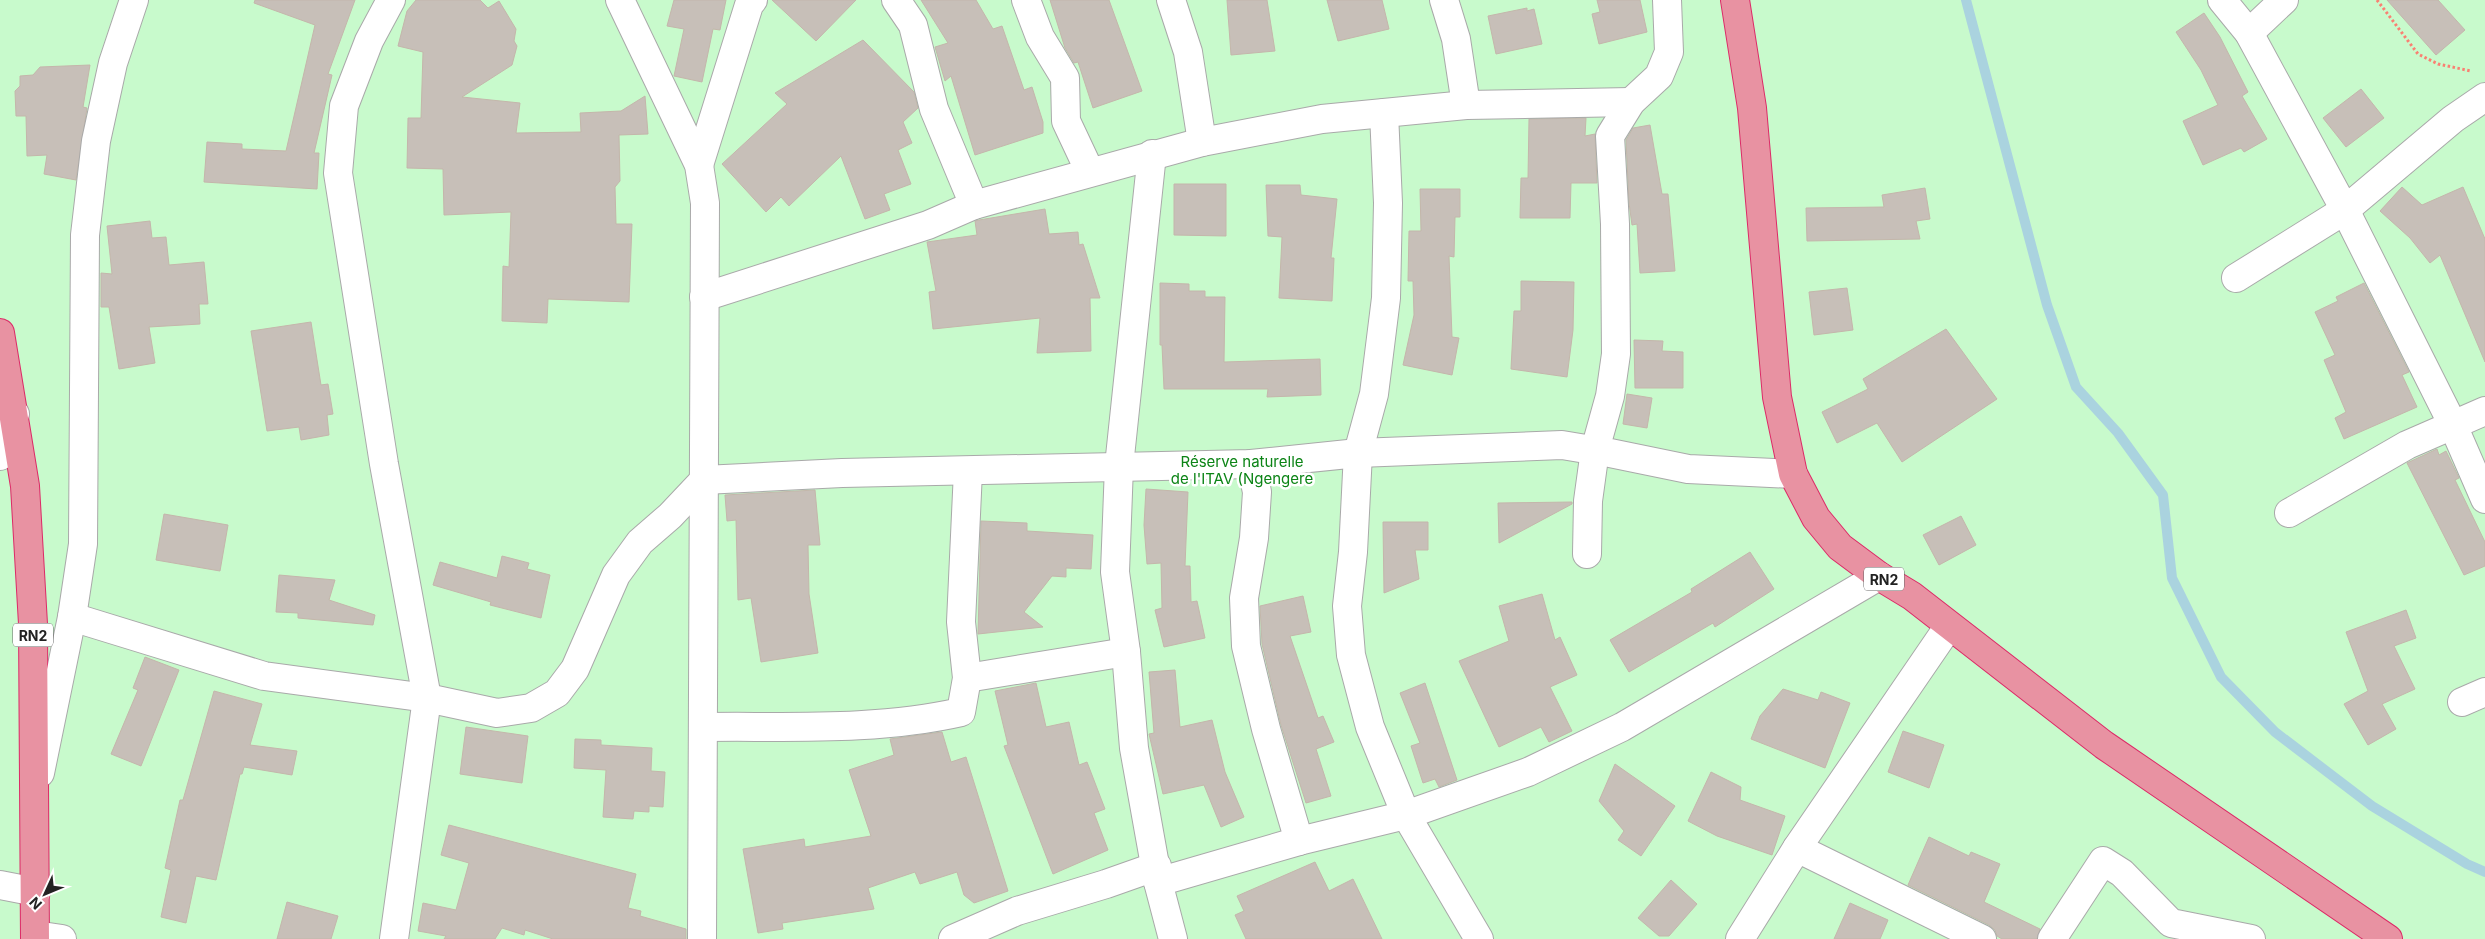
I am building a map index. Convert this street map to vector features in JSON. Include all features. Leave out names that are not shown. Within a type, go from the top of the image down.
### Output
[{"type":"highway","name":"RN2","points":[[1735,0],[1752,108],[1777,397],[1793,474],[1816,518],[1840,547],[1879,576],[1912,596],[2104,745],[2388,939]]},
{"type":"highway","name":"RN2","points":[[0,333],[15,414],[25,486],[33,624],[35,937]]},
{"type":"street","points":[[33,804],[72,617],[83,544],[85,235],[96,141],[112,63],[134,0]]},
{"type":"street","points":[[391,0],[369,40],[344,106],[338,173],[384,464],[427,698],[394,939]]},
{"type":"street","points":[[620,0],[699,165],[705,203],[702,939]]},
{"type":"street","points":[[699,165],[749,5],[753,0]]},
{"type":"street","points":[[896,0],[913,25],[934,109],[974,205]]},
{"type":"street","points":[[1026,0],[1040,37],[1065,78],[1066,121],[1090,172]]},
{"type":"street","points":[[1171,0],[1188,52],[1202,142]]},
{"type":"street","points":[[1444,0],[1456,40],[1466,105]]},
{"type":"street","points":[[1587,554],[1588,501],[1595,450],[1610,396],[1616,354],[1615,224],[1610,136],[1631,102],[1659,76],[1668,52],[1667,0]]},
{"type":"street","points":[[2222,0],[2249,33],[2346,210],[2452,424],[2485,499]]},
{"type":"street","points":[[2249,33],[2284,0]]},
{"type":"street","points":[[2236,278],[2346,210],[2453,119],[2482,86]]},
{"type":"street","points":[[704,297],[928,225],[974,205],[1152,154],[1202,142],[1322,119],[1466,105],[1631,102]]},
{"type":"street","points":[[1384,113],[1388,203],[1386,298],[1374,394],[1358,453],[1353,552],[1347,606],[1351,655],[1370,727],[1406,815],[1479,939]]},
{"type":"street","points":[[1152,154],[1119,466],[1115,572],[1126,652],[1134,748],[1158,874],[1173,939]]},
{"type":"street","points":[[2289,512],[2407,446],[2452,424],[2485,411]]},
{"type":"street","points":[[0,456],[15,414]]},
{"type":"street","points":[[72,617],[264,676],[427,698],[497,713],[531,708],[557,693],[575,669],[616,575],[640,542],[670,516],[704,480],[842,473],[1251,464],[1358,453],[1562,445],[1688,469],[1793,474]]},
{"type":"street","points":[[1251,464],[1257,492],[1254,538],[1244,598],[1246,646],[1266,729],[1299,841]]},
{"type":"street","points":[[704,727],[848,725],[924,720],[961,712],[967,678],[961,622],[968,471]]},
{"type":"street","points":[[953,939],[1017,910],[1106,884],[1158,874],[1406,815],[1528,772],[1622,727],[1879,576]]},
{"type":"street","points":[[1740,939],[1797,848],[1949,626]]},
{"type":"street","points":[[967,678],[1126,652]]},
{"type":"street","points":[[1797,848],[1982,939]]},
{"type":"street","points":[[2052,939],[2103,861],[2122,873],[2170,923],[2251,939]]},
{"type":"street","points":[[0,885],[36,892]]},
{"type":"street","points":[[35,937],[62,939]]},
{"type":"path","points":[[2377,0],[2418,54],[2438,64],[2466,69],[2482,86]]},
{"type":"green space","name":"Réserve naturelle de l'ITAV (Ngengere","points":[[0,0],[2485,0],[2485,939],[0,939]]},
{"type":"building","points":[[255,0],[355,0],[328,74],[332,75],[314,153],[319,153],[317,189],[204,182],[207,142],[242,144],[242,149],[286,151],[315,25],[254,3]]},
{"type":"building","points":[[416,0],[480,0],[488,8],[499,1],[516,29],[514,41],[517,46],[512,65],[462,97],[520,103],[516,133],[581,132],[580,113],[621,111],[645,96],[648,134],[619,135],[620,181],[615,187],[616,224],[632,224],[629,302],[548,299],[547,323],[502,321],[503,266],[509,267],[511,212],[444,215],[443,169],[407,168],[408,118],[421,118],[423,52],[398,46],[407,11]]},
{"type":"building","points":[[674,0],[726,0],[720,30],[713,29],[702,82],[674,76],[684,29],[667,26]]},
{"type":"building","points":[[772,0],[856,0],[816,41]]},
{"type":"building","points":[[921,0],[976,0],[993,29],[1002,26],[1024,90],[1032,87],[1043,122],[1043,133],[975,155],[951,76],[945,81],[935,47],[948,43]]},
{"type":"building","points":[[1050,0],[1109,0],[1142,91],[1093,108],[1078,62],[1074,63],[1065,48]]},
{"type":"building","points":[[1227,0],[1267,0],[1275,51],[1231,55]]},
{"type":"building","points":[[1327,0],[1382,0],[1389,29],[1338,41]]},
{"type":"building","points":[[1597,0],[1640,0],[1647,32],[1599,44],[1592,14],[1600,12]]},
{"type":"building","points":[[2387,0],[2438,0],[2465,30],[2436,55]]},
{"type":"building","points":[[1527,8],[1527,11],[1534,9],[1542,44],[1496,54],[1488,16]]},
{"type":"building","points":[[2204,13],[2220,37],[2248,92],[2242,96],[2267,139],[2244,152],[2241,148],[2203,165],[2183,121],[2218,105],[2201,70],[2176,32]]},
{"type":"building","points":[[863,40],[914,92],[918,108],[903,122],[912,143],[898,150],[911,184],[884,194],[890,210],[865,219],[841,156],[789,206],[781,197],[766,212],[722,164],[787,104],[775,93]]},
{"type":"building","points":[[90,65],[83,107],[87,108],[76,180],[44,174],[47,155],[27,156],[26,116],[16,116],[15,91],[20,86],[20,76],[33,75],[40,67]]},
{"type":"building","points":[[2361,89],[2384,118],[2346,147],[2323,118]]},
{"type":"building","points":[[1586,118],[1585,136],[1595,134],[1597,183],[1571,183],[1570,218],[1520,218],[1521,178],[1528,178],[1529,119]]},
{"type":"building","points":[[1650,125],[1662,194],[1668,194],[1675,271],[1640,273],[1637,224],[1632,225],[1629,203],[1626,140],[1633,128]]},
{"type":"building","points":[[1174,184],[1226,184],[1226,236],[1174,235]]},
{"type":"building","points":[[1266,185],[1300,185],[1301,195],[1337,199],[1331,258],[1334,258],[1332,301],[1279,298],[1282,237],[1268,236]]},
{"type":"building","points":[[2402,187],[2422,205],[2463,187],[2485,239],[2485,362],[2440,255],[2430,263],[2410,238],[2380,211]]},
{"type":"building","points":[[1925,188],[1930,219],[1916,221],[1920,239],[1807,241],[1806,208],[1884,207],[1882,195]]},
{"type":"building","points":[[1420,189],[1460,189],[1460,217],[1455,217],[1454,257],[1449,256],[1452,337],[1459,338],[1452,375],[1403,365],[1414,315],[1413,281],[1408,281],[1409,231],[1421,231]]},
{"type":"building","points":[[1045,209],[1049,234],[1078,232],[1079,245],[1083,244],[1100,298],[1090,298],[1091,351],[1037,353],[1040,318],[933,329],[929,292],[936,291],[927,242],[977,235],[975,221]]},
{"type":"building","points":[[150,221],[152,238],[166,237],[169,265],[204,262],[208,304],[199,304],[200,324],[149,327],[155,363],[119,369],[109,307],[101,307],[101,273],[112,274],[107,226]]},
{"type":"building","points":[[1521,281],[1574,282],[1573,330],[1567,377],[1511,369],[1514,311],[1521,311]]},
{"type":"building","points":[[1160,283],[1189,284],[1189,291],[1205,291],[1205,297],[1225,297],[1224,362],[1320,359],[1321,395],[1267,397],[1268,389],[1164,389],[1162,345],[1160,345]]},
{"type":"building","points":[[2364,283],[2409,372],[2402,375],[2417,407],[2344,439],[2335,418],[2346,412],[2324,360],[2335,355],[2315,312],[2338,301],[2336,297]]},
{"type":"building","points":[[1847,288],[1853,330],[1814,335],[1809,292]]},
{"type":"building","points":[[311,322],[321,385],[328,384],[333,414],[327,415],[329,435],[301,440],[299,427],[267,431],[251,331]]},
{"type":"building","points":[[1946,329],[1997,399],[1902,462],[1877,423],[1837,443],[1822,412],[1868,389],[1863,379]]},
{"type":"building","points":[[1634,340],[1663,341],[1662,351],[1683,352],[1683,388],[1635,388]]},
{"type":"building","points":[[1627,394],[1652,398],[1647,428],[1623,424]]},
{"type":"building","points":[[2437,449],[2439,455],[2446,451],[2459,478],[2455,480],[2485,542],[2485,566],[2464,575],[2407,463]]},
{"type":"building","points":[[1146,489],[1188,492],[1185,566],[1190,566],[1191,602],[1197,601],[1205,638],[1164,647],[1155,610],[1162,608],[1161,563],[1147,564],[1144,525]]},
{"type":"building","points":[[815,490],[820,545],[808,545],[809,594],[818,653],[761,662],[751,598],[738,600],[736,520],[727,521],[725,495]]},
{"type":"building","points":[[1572,502],[1572,504],[1499,543],[1498,503]]},
{"type":"building","points":[[164,514],[228,525],[220,571],[156,560]]},
{"type":"building","points":[[1961,516],[1976,545],[1939,565],[1923,535]]},
{"type":"building","points":[[981,521],[1027,523],[1027,531],[1093,535],[1091,569],[1066,568],[1066,577],[1052,576],[1024,612],[1043,627],[978,634]]},
{"type":"building","points":[[1383,522],[1428,522],[1428,550],[1415,550],[1419,579],[1384,593]]},
{"type":"building","points":[[1750,552],[1774,589],[1715,627],[1713,623],[1629,672],[1610,640],[1692,592],[1691,589]]},
{"type":"building","points":[[502,556],[529,563],[527,569],[550,575],[541,618],[490,605],[491,602],[433,585],[440,562],[497,578]]},
{"type":"building","points":[[279,575],[335,580],[329,600],[375,615],[373,625],[298,618],[298,613],[276,612]]},
{"type":"building","points":[[1542,594],[1555,640],[1560,637],[1577,675],[1550,687],[1572,731],[1549,742],[1541,727],[1499,747],[1459,661],[1509,641],[1499,606]]},
{"type":"building","points":[[1303,596],[1311,632],[1290,636],[1318,718],[1323,716],[1334,742],[1316,749],[1331,796],[1306,803],[1281,725],[1262,644],[1260,606]]},
{"type":"building","points":[[2406,610],[2416,638],[2394,646],[2415,689],[2382,704],[2396,729],[2368,745],[2344,704],[2368,691],[2346,632]]},
{"type":"building","points":[[145,657],[179,670],[141,766],[111,754],[138,690],[133,688]]},
{"type":"building","points":[[1175,670],[1180,727],[1212,720],[1225,772],[1244,817],[1221,827],[1204,785],[1163,794],[1149,734],[1154,733],[1149,672]]},
{"type":"building","points":[[1036,683],[1046,727],[1069,722],[1079,765],[1087,762],[1105,809],[1094,813],[1108,850],[1053,874],[1004,746],[1008,745],[995,691]]},
{"type":"building","points":[[1425,683],[1457,780],[1439,787],[1435,779],[1423,783],[1411,746],[1420,743],[1400,693]]},
{"type":"building","points":[[1783,689],[1818,700],[1821,692],[1850,703],[1825,768],[1751,739],[1760,716]]},
{"type":"building","points":[[214,691],[262,704],[250,745],[297,751],[292,775],[244,767],[242,774],[240,774],[216,880],[196,876],[186,923],[161,917],[171,870],[165,868],[180,800],[183,800]]},
{"type":"building","points":[[466,727],[528,736],[522,783],[460,774]]},
{"type":"building","points":[[1903,731],[1944,745],[1929,788],[1888,772]]},
{"type":"building","points":[[942,732],[951,762],[966,757],[1008,891],[974,903],[964,895],[957,872],[920,884],[915,872],[868,888],[874,909],[782,923],[783,929],[758,933],[743,849],[804,839],[805,847],[871,836],[849,770],[894,755],[890,739]]},
{"type":"building","points":[[575,739],[601,740],[601,745],[652,748],[651,771],[665,772],[663,807],[649,806],[649,812],[634,811],[633,819],[603,817],[606,770],[574,768]]},
{"type":"building","points":[[1615,764],[1675,806],[1641,856],[1618,840],[1624,831],[1599,801]]},
{"type":"building","points":[[1711,772],[1741,787],[1740,800],[1785,816],[1772,855],[1717,836],[1688,821]]},
{"type":"building","points":[[449,825],[636,874],[628,908],[641,911],[640,916],[686,929],[686,939],[553,939],[525,930],[524,935],[502,928],[495,939],[444,939],[446,936],[418,931],[423,903],[456,910],[469,863],[441,855]]},
{"type":"building","points":[[1929,837],[1969,856],[1971,852],[2000,864],[1984,902],[2040,929],[2037,939],[2002,939],[1997,936],[1995,930],[1989,925],[1908,885]]},
{"type":"building","points":[[1315,862],[1329,891],[1353,879],[1382,939],[1246,939],[1235,915],[1244,911],[1237,896]]},
{"type":"building","points":[[1671,880],[1697,904],[1669,936],[1659,936],[1638,918]]},
{"type":"building","points":[[287,902],[338,916],[331,939],[277,939]]},
{"type":"building","points":[[1850,903],[1888,920],[1880,939],[1834,939]]},
{"type":"waterway","points":[[1966,0],[2047,305],[2076,387],[2118,433],[2163,495],[2172,578],[2221,677],[2275,732],[2372,806],[2467,864],[2485,872]]}]
